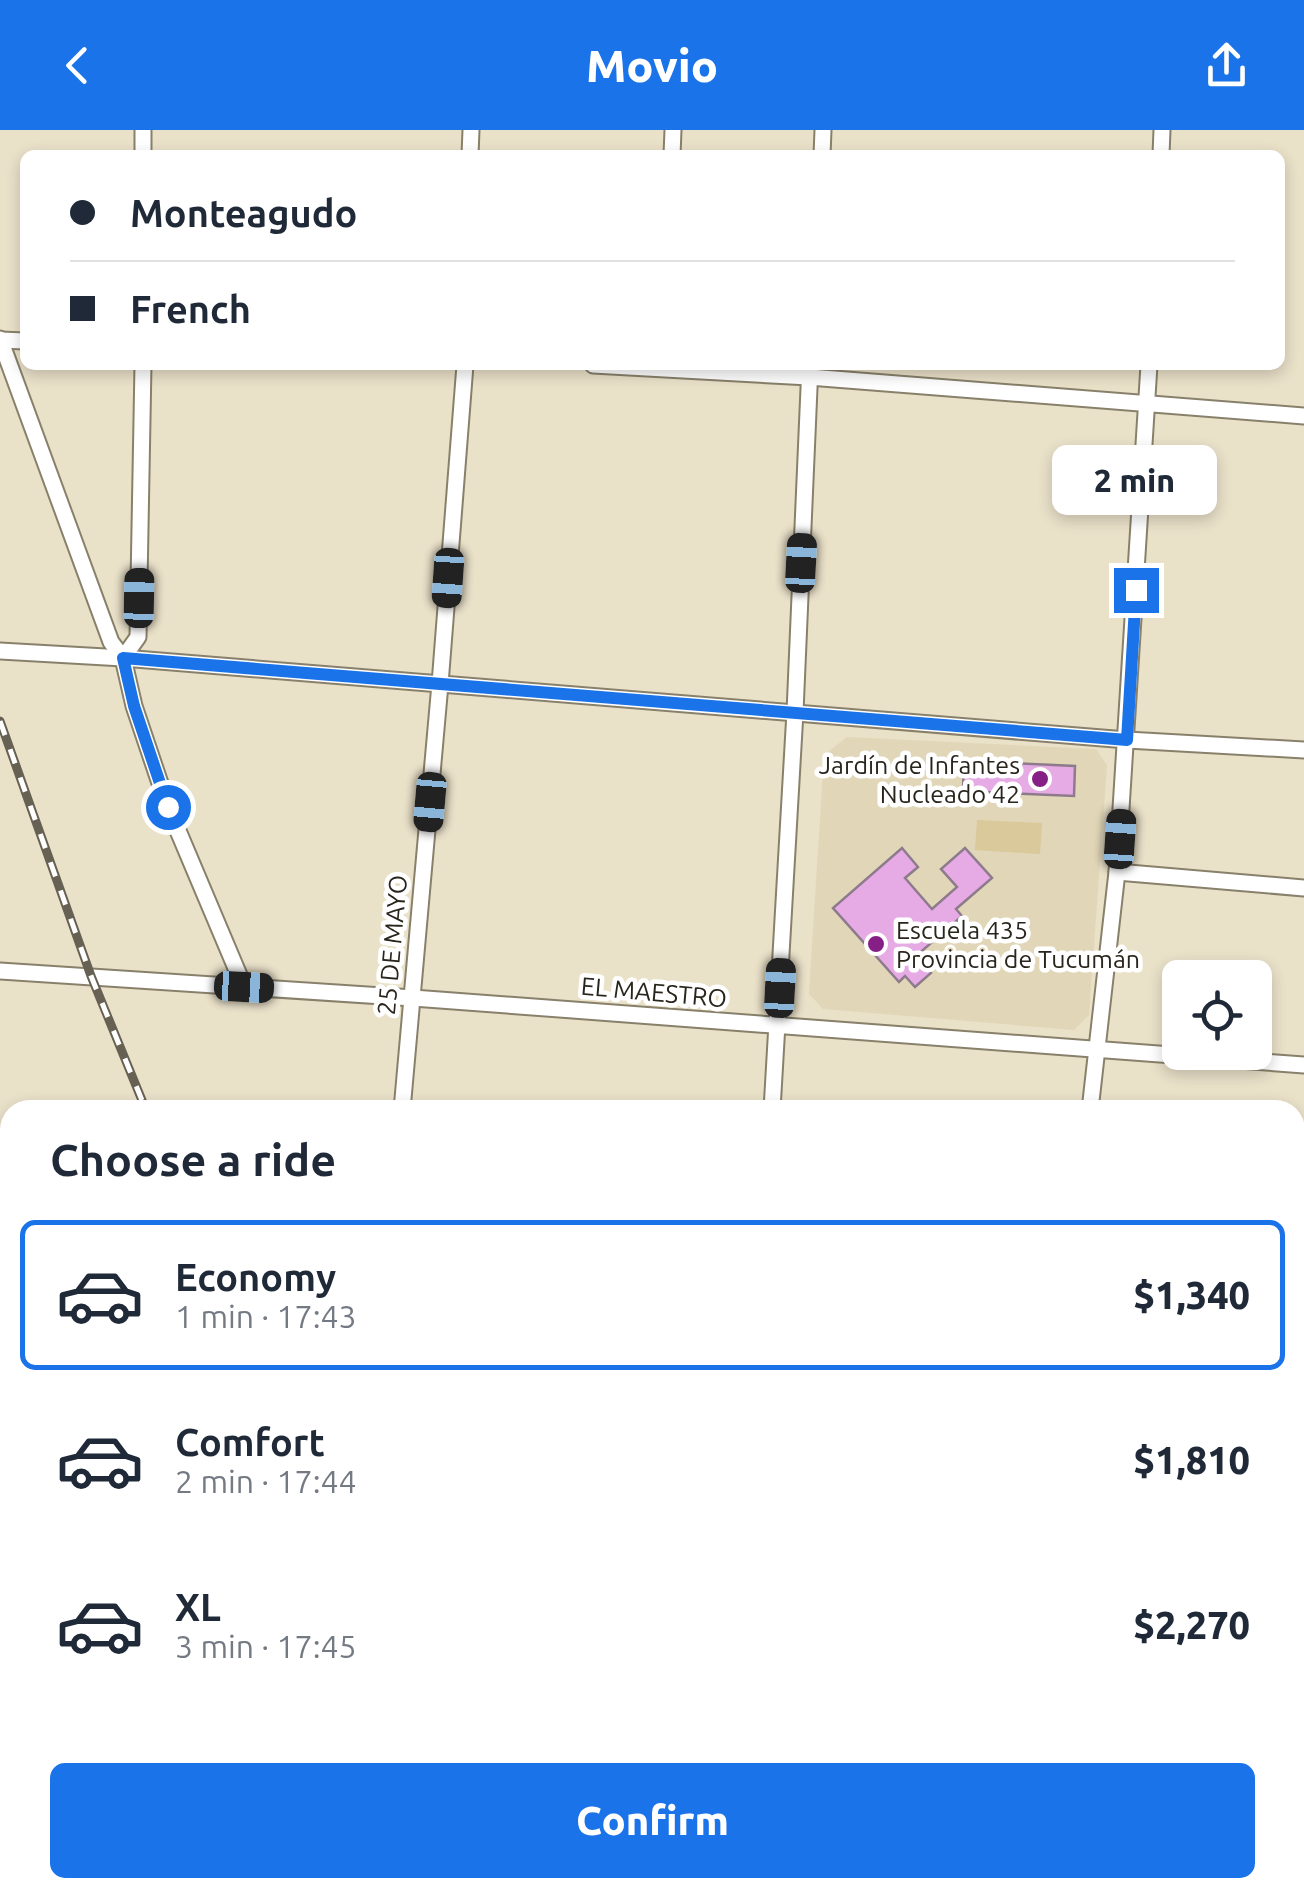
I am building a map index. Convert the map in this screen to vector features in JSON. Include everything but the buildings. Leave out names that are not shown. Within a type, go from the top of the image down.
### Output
[{"type":"street","points":[[0,340],[111,642],[123,658],[134,706],[168,807],[244,987]]},
{"type":"street","points":[[123,658],[138,636],[143,370]]},
{"type":"street","name":"25 DE MAYO","points":[[403,1100],[464,370]]},
{"type":"street","points":[[773,370],[1304,416]]},
{"type":"street","points":[[1091,1100],[1118,872],[1148,370]]},
{"type":"street","points":[[773,1100],[809,371]]},
{"type":"street","points":[[0,651],[1127,740],[1304,750]]},
{"type":"street","points":[[1118,872],[1304,888]]},
{"type":"street","name":"EL MAESTRO","points":[[0,971],[413,998],[1304,1066]]},
{"type":"shaded area","points":[[847,737],[1096,749],[1107,765],[1089,1015],[1074,1030],[823,1009],[809,994],[824,755]]},
{"type":"shaded area","points":[[977,820],[1042,823],[1040,854],[975,850]]},
{"type":"railway","points":[[0,721],[91,976],[142,1100]]},
{"type":"place","name":"Jardín de Infantes Nucleado 42","points":[[1040,779]]},
{"type":"place","name":"Escuela 435 Provincia de Tucumán","points":[[876,944]]},
{"type":"route","points":[[168,807],[134,706],[123,658],[1127,740],[1136,590]]}]
